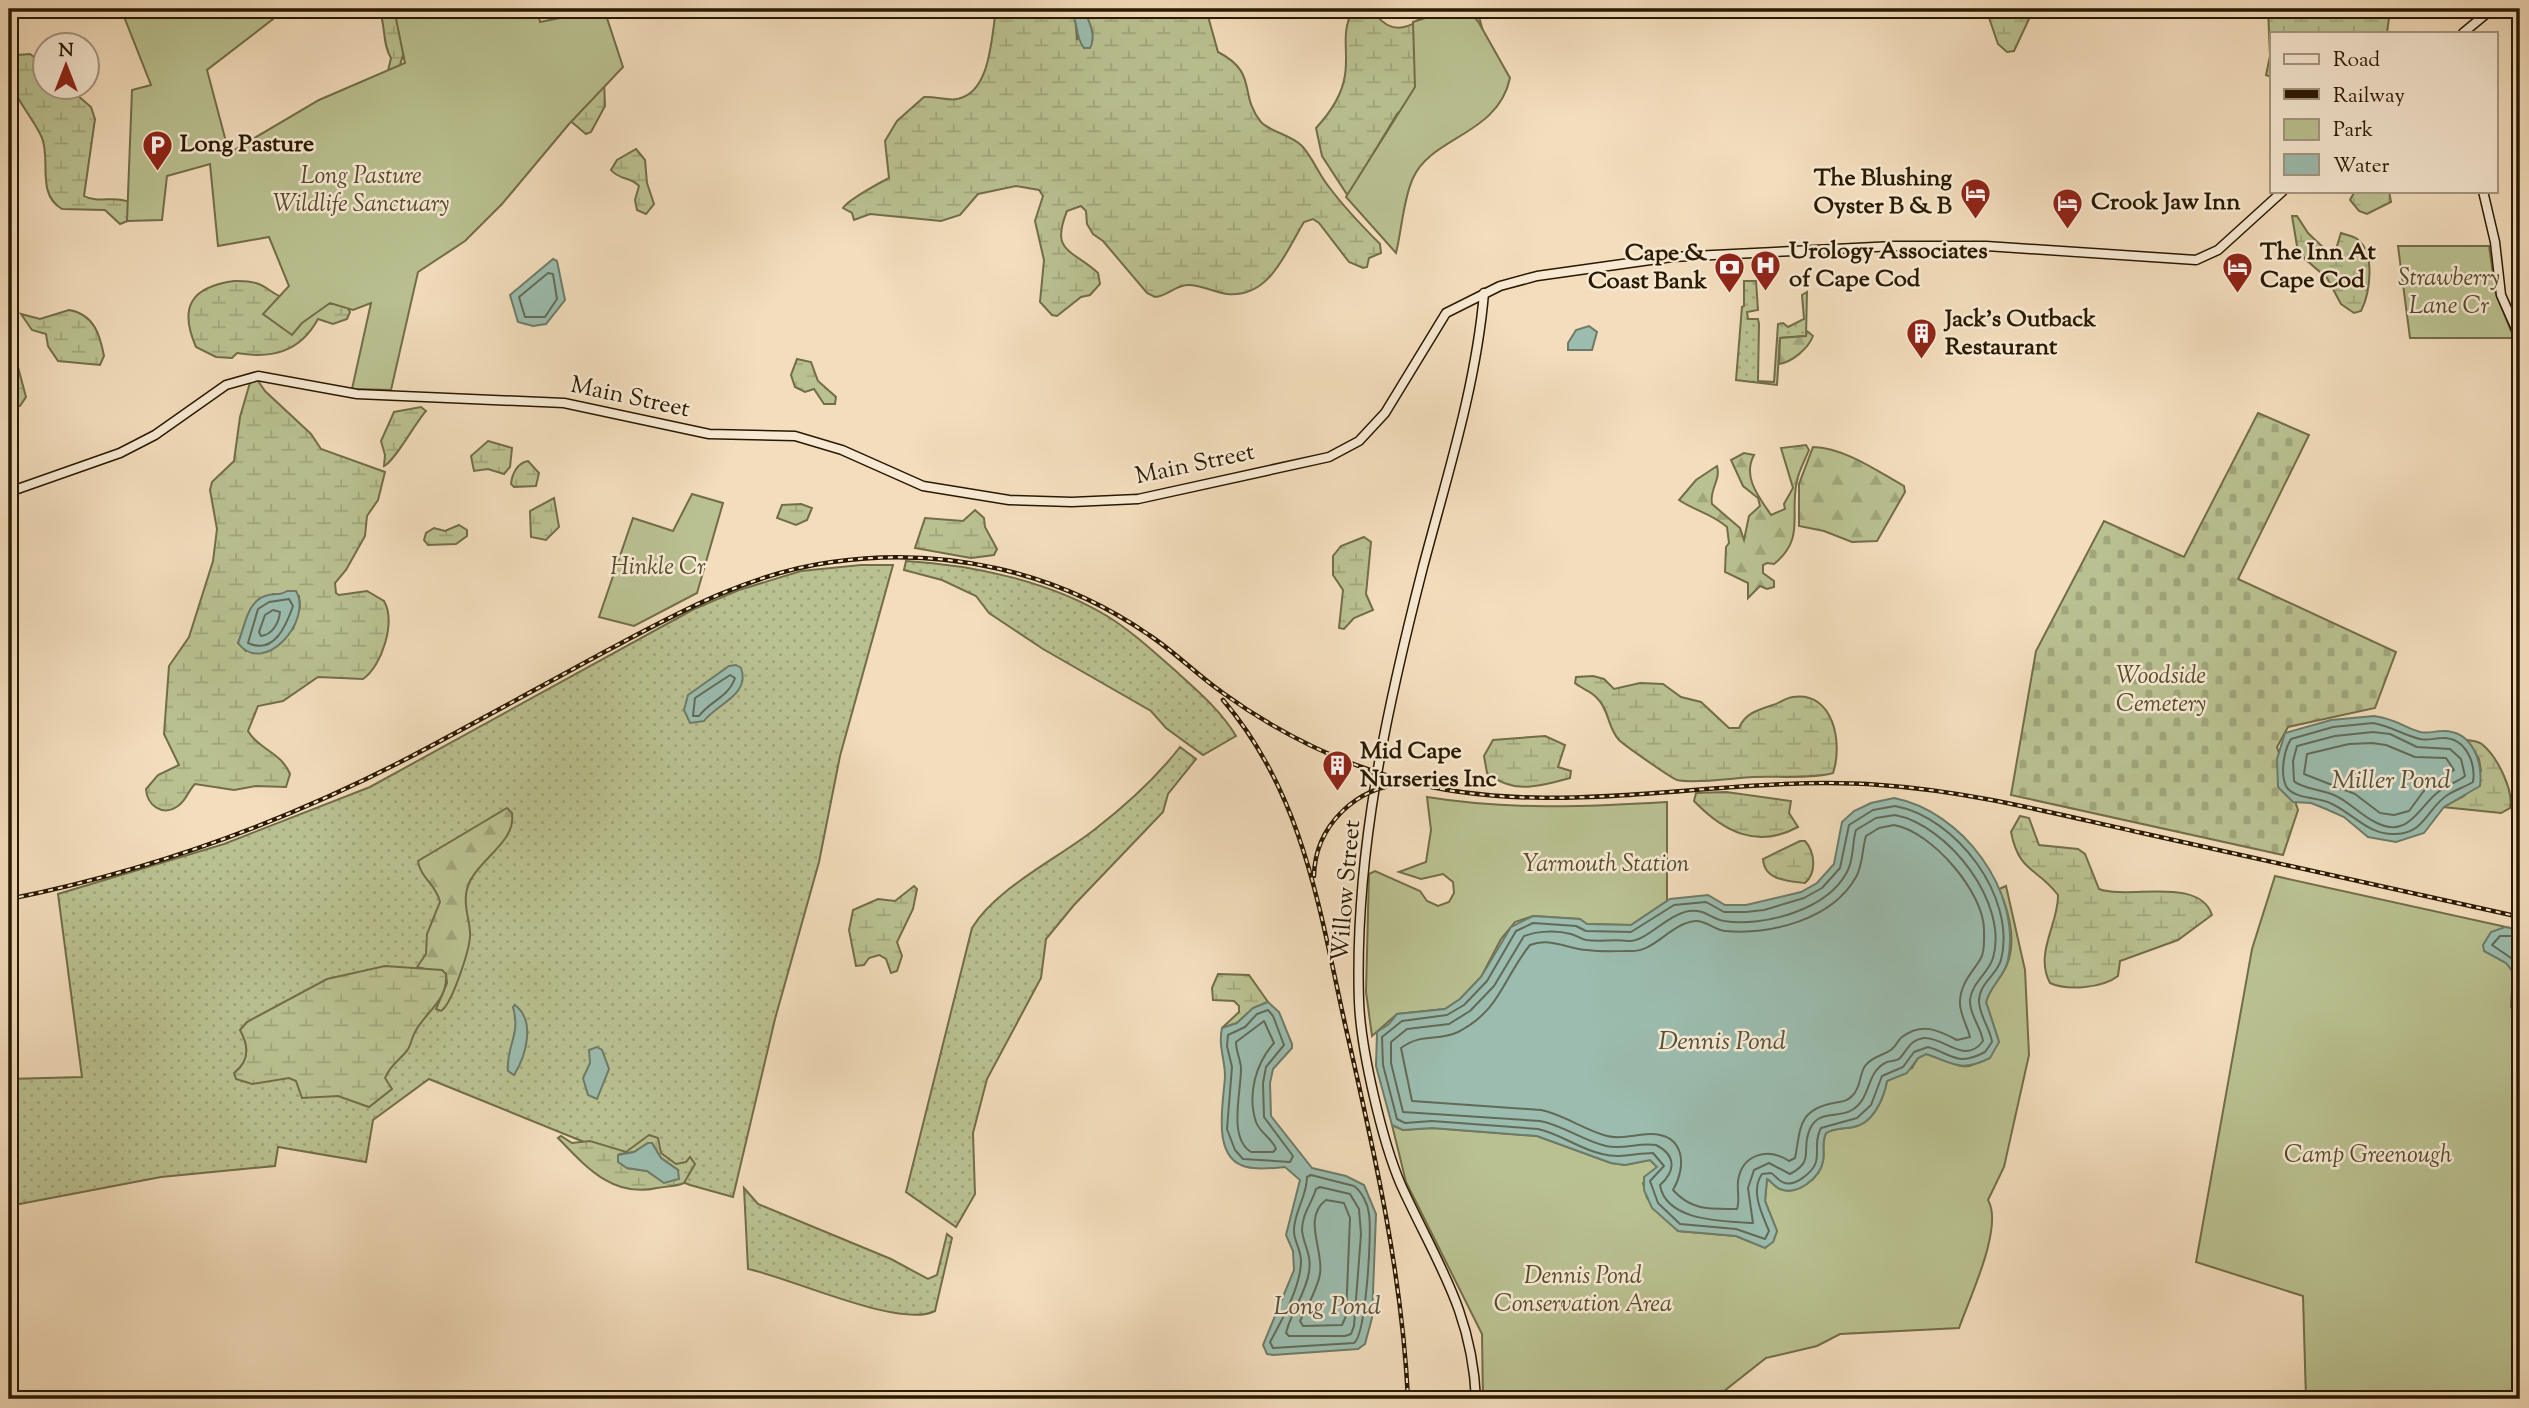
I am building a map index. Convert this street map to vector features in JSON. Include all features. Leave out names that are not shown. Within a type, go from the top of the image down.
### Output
[{"type":"main road","points":[[2464,32],[2492,9]]},
{"type":"main road","name":"Main Street","points":[[9,492],[120,453],[155,435],[226,385],[258,376],[357,394],[573,404],[709,434],[795,436],[842,450],[917,484],[968,495],[1041,502],[1138,499],[1329,457],[1347,450],[1369,431],[1393,403],[1443,317],[1484,293],[1537,276],[1634,260],[1793,249],[1978,246],[2196,260],[2218,250],[2282,192]]},
{"type":"main road","points":[[2483,192],[2495,242],[2501,295],[2520,338]]},
{"type":"main road","name":"Willow Street","points":[[1476,1399],[1472,1353],[1460,1308],[1390,1155],[1362,1032],[1359,977],[1363,873],[1391,702],[1470,386],[1484,293]]},
{"type":"green space","name":"Long Pasture Wildlife Sanctuary","points":[[121,9],[286,9],[207,70],[229,153],[319,100],[405,63],[394,9],[537,9],[540,22],[604,9],[623,67],[569,124],[502,204],[465,241],[418,272],[391,390],[352,389],[371,303],[353,310],[330,303],[302,323],[292,335],[263,314],[289,286],[269,237],[218,246],[210,164],[167,176],[162,220],[127,221],[132,90],[151,85]]},
{"type":"green space","points":[[379,9],[432,9],[404,52],[399,68],[387,75],[391,58],[386,47]]},
{"type":"green space","points":[[1070,9],[1075,15],[1077,40],[1083,9],[1206,9],[1218,52],[1231,60],[1244,76],[1250,102],[1261,122],[1302,146],[1325,182],[1380,244],[1381,253],[1369,258],[1367,267],[1349,262],[1313,219],[1304,222],[1283,259],[1265,281],[1254,289],[1227,294],[1185,285],[1155,297],[1147,293],[1103,241],[1093,234],[1087,224],[1086,211],[1081,206],[1067,211],[1062,225],[1062,243],[1098,273],[1100,284],[1090,295],[1081,297],[1057,316],[1052,315],[1040,302],[1044,260],[1035,221],[1043,196],[1039,190],[1016,186],[978,194],[960,215],[941,221],[870,214],[854,220],[852,213],[843,208],[857,196],[889,178],[885,141],[897,121],[924,97],[957,99],[968,95],[977,86],[987,62],[996,11]]},
{"type":"green space","points":[[1353,9],[1371,9],[1386,24],[1397,28],[1418,21],[1416,9],[1477,9],[1485,39],[1397,114],[1348,196],[1322,156],[1316,128],[1335,104],[1341,90],[1346,66],[1347,27]]},
{"type":"green space","points":[[1453,9],[1468,9],[1479,23],[1510,78],[1503,97],[1492,112],[1422,164],[1413,178],[1407,196],[1396,253],[1346,197],[1415,87],[1413,22]]},
{"type":"green space","points":[[1986,9],[2030,9],[2029,19],[2014,51],[2007,52],[1998,44]]},
{"type":"green space","points":[[2268,9],[2384,9],[2389,18],[2387,32],[2270,32],[2270,56]]},
{"type":"green space","points":[[17,55],[32,55],[32,102],[85,102],[91,107],[95,119],[84,196],[129,202],[130,220],[120,224],[105,210],[62,209],[54,203],[47,186],[42,138],[19,100],[10,79],[11,59]]},
{"type":"green space","points":[[2270,56],[2270,76],[2266,75]]},
{"type":"green space","points":[[604,80],[605,106],[591,132],[586,134],[568,119]]},
{"type":"green space","points":[[636,149],[645,160],[647,183],[654,204],[646,214],[637,210],[635,200],[639,186],[611,170],[617,160]]},
{"type":"green space","points":[[2354,192],[2389,192],[2391,202],[2367,214],[2359,211],[2350,200]]},
{"type":"green space","points":[[2292,216],[2297,216],[2308,233],[2329,253],[2336,249],[2341,233],[2356,238],[2363,245],[2370,274],[2361,311],[2354,313],[2341,304],[2327,278],[2305,259],[2297,246]]},
{"type":"green space","name":"Strawberry Lane Cr","points":[[2398,246],[2489,246],[2496,294],[2514,338],[2410,338]]},
{"type":"green space","points":[[234,281],[254,282],[282,298],[298,303],[347,306],[350,312],[347,319],[333,324],[318,319],[303,339],[284,351],[262,355],[237,353],[232,358],[216,357],[196,347],[191,333],[189,311],[198,294],[207,288]]},
{"type":"green space","points":[[1744,281],[1756,281],[1758,310],[1747,312],[1748,319],[1758,319],[1759,324],[1758,381],[1774,382],[1778,324],[1783,323],[1788,327],[1804,319],[1802,295],[1807,292],[1806,336],[1780,338],[1777,385],[1736,380]]},
{"type":"green space","points":[[69,310],[84,316],[94,327],[104,356],[100,365],[58,361],[48,346],[46,334],[32,330],[21,314],[40,319]]},
{"type":"green space","points":[[1807,331],[1813,336],[1807,346],[1794,358],[1779,364],[1780,338],[1806,336]]},
{"type":"green space","points":[[9,355],[15,356],[26,397],[20,406],[9,409]]},
{"type":"green space","points":[[797,359],[811,362],[818,381],[836,397],[835,404],[824,404],[814,389],[805,392],[795,387],[791,375]]},
{"type":"green space","points":[[256,378],[265,391],[311,434],[321,449],[385,472],[378,500],[367,516],[365,536],[346,570],[335,583],[336,593],[339,595],[367,591],[384,601],[388,631],[376,664],[363,679],[318,677],[283,701],[258,706],[248,731],[286,767],[290,774],[286,787],[256,786],[234,790],[195,784],[178,806],[161,810],[149,800],[146,789],[158,775],[179,765],[164,734],[169,666],[189,637],[213,561],[217,529],[210,490],[212,482],[234,461],[240,417],[251,379]],"holes":[[[273,594],[299,596],[300,607],[293,629],[246,651],[238,643],[249,616]]]},
{"type":"green space","points":[[421,407],[426,411],[394,457],[384,466],[385,455],[381,441],[394,412]]},
{"type":"green space","name":"Woodside Cemetery","points":[[2258,413],[2309,435],[2238,579],[2396,652],[2375,708],[2288,727],[2277,747],[2298,810],[2283,855],[2011,795],[2036,651],[2104,521],[2184,557]]},
{"type":"green space","points":[[488,441],[512,448],[510,467],[504,474],[488,469],[474,471],[471,456]]},
{"type":"green space","points":[[1806,445],[1809,450],[1797,481],[1795,526],[1790,545],[1774,564],[1763,565],[1763,573],[1774,581],[1774,587],[1767,589],[1760,586],[1748,598],[1748,583],[1725,572],[1726,547],[1729,543],[1727,527],[1679,500],[1696,480],[1717,466],[1712,504],[1740,528],[1744,540],[1749,516],[1760,506],[1758,498],[1743,486],[1731,460],[1744,453],[1754,455],[1751,479],[1771,515],[1785,509],[1784,504],[1793,488],[1781,448]]},
{"type":"green space","points":[[1813,447],[1849,456],[1904,486],[1905,492],[1877,541],[1852,542],[1824,531],[1799,526],[1799,484]]},
{"type":"green space","points":[[528,461],[539,473],[536,486],[514,487],[511,484],[514,473],[521,464]]},
{"type":"green space","name":"Hinkle Cr","points":[[692,494],[723,503],[697,593],[634,626],[599,617],[633,518],[673,531]]},
{"type":"green space","points":[[554,498],[559,527],[546,540],[531,537],[530,511]]},
{"type":"green space","points":[[801,504],[812,508],[807,520],[796,525],[777,518],[782,505]]},
{"type":"green space","points":[[975,510],[984,518],[985,527],[997,549],[994,555],[971,558],[915,548],[925,518],[963,521]]},
{"type":"green space","points":[[459,525],[467,530],[467,536],[456,544],[428,545],[424,540],[426,533],[434,528],[445,531]]},
{"type":"green space","points":[[1364,537],[1371,542],[1366,594],[1373,610],[1354,618],[1344,629],[1339,628],[1343,590],[1333,575],[1333,556],[1341,546]]},
{"type":"green space","points":[[906,561],[958,566],[1036,584],[1107,616],[1186,680],[1224,718],[1236,736],[1203,755],[1166,728],[1151,711],[1043,649],[989,613],[976,596],[942,580],[904,570]]},
{"type":"green space","points":[[893,565],[840,756],[819,862],[775,1019],[733,1197],[690,1185],[429,1079],[373,1120],[366,1162],[278,1147],[275,1166],[161,1177],[9,1206],[9,1079],[82,1077],[58,894],[224,844],[370,787],[694,609],[739,590],[801,571]]},
{"type":"green space","points":[[1593,676],[1604,679],[1614,689],[1640,683],[1663,684],[1681,697],[1701,702],[1729,728],[1739,728],[1753,713],[1787,698],[1807,697],[1818,702],[1832,722],[1837,748],[1833,773],[1805,777],[1677,780],[1619,740],[1601,703],[1575,683],[1576,677]]},
{"type":"green space","points":[[1545,736],[1565,745],[1558,767],[1571,771],[1570,778],[1527,787],[1507,784],[1487,773],[1484,756],[1493,740]]},
{"type":"green space","points":[[2467,740],[2483,745],[2494,757],[2503,774],[2511,801],[2510,808],[2501,813],[2443,807],[2464,796],[2481,771],[2479,759]]},
{"type":"green space","points":[[1180,747],[1196,759],[1168,794],[1163,812],[1074,905],[1046,939],[1041,978],[987,1079],[973,1133],[975,1194],[956,1227],[906,1192],[972,928],[983,913],[1011,887],[1079,841],[1117,811],[1150,781]]},
{"type":"green space","points":[[1726,792],[1791,801],[1789,813],[1798,827],[1769,837],[1742,834],[1717,821],[1694,801],[1696,793]]},
{"type":"green space","name":"Yarmouth Station","points":[[1427,797],[1487,804],[1547,806],[1667,802],[1667,901],[1631,925],[1586,924],[1580,919],[1533,916],[1515,922],[1501,939],[1481,977],[1460,999],[1445,1009],[1397,1014],[1372,1036],[1366,992],[1369,874],[1375,871],[1420,891],[1427,901],[1438,906],[1449,902],[1454,893],[1453,882],[1443,874],[1421,879],[1399,872],[1426,862],[1431,830]]},
{"type":"green space","points":[[507,808],[512,813],[512,825],[507,835],[469,883],[466,900],[469,944],[455,988],[441,1011],[436,1009],[447,983],[446,974],[417,967],[426,954],[427,934],[440,902],[418,861]]},
{"type":"green space","points":[[2020,816],[2029,818],[2039,845],[2078,849],[2085,854],[2099,889],[2193,896],[2205,903],[2212,915],[2178,940],[2120,961],[2118,976],[2111,980],[2094,986],[2075,987],[2050,983],[2046,972],[2046,949],[2058,895],[2024,863],[2014,845],[2011,832]]},
{"type":"green space","points":[[1805,841],[1813,856],[1813,868],[1805,883],[1778,878],[1767,871],[1763,859]]},
{"type":"green space","name":"Camp Greenough","points":[[2275,876],[2520,930],[2520,1399],[2306,1399],[2303,1296],[2196,1262],[2252,949]]},
{"type":"green space","points":[[914,886],[917,889],[913,909],[897,942],[902,956],[897,971],[891,973],[886,959],[879,955],[869,958],[864,965],[856,966],[849,930],[853,910],[878,899],[895,901]]},
{"type":"green space","name":"Dennis Pond Conservation Area","points":[[2006,886],[2025,970],[2029,1055],[2004,1167],[1988,1200],[1992,1212],[1992,1227],[1988,1245],[1959,1328],[1840,1334],[1817,1346],[1766,1358],[1714,1399],[1483,1399],[1482,1334],[1406,1182],[1392,1125],[1403,1130],[1432,1128],[1537,1136],[1611,1163],[1625,1165],[1650,1160],[1657,1167],[1643,1183],[1647,1198],[1678,1231],[1736,1236],[1753,1243],[1773,1242],[1777,1231],[1765,1201],[1767,1179],[1787,1191],[1807,1184],[1821,1167],[1826,1133],[1860,1125],[1866,1121],[1880,1102],[1887,1081],[1912,1068],[1918,1058],[1926,1054],[1958,1065],[1972,1065],[1999,1042],[1986,1002],[2010,954],[2009,920],[1999,889]]},
{"type":"green space","points":[[385,966],[442,970],[446,974],[446,983],[444,992],[420,1025],[408,1050],[387,1074],[385,1078],[392,1089],[369,1107],[338,1096],[302,1098],[296,1081],[289,1078],[252,1084],[236,1079],[234,1073],[243,1063],[246,1053],[240,1030],[247,1022],[327,979]]},
{"type":"green space","points":[[1218,974],[1249,975],[1268,1002],[1253,1008],[1237,1023],[1222,1028],[1239,1012],[1239,1006],[1234,1001],[1213,1000],[1212,988]]},
{"type":"green space","points":[[649,1135],[658,1138],[661,1153],[676,1164],[686,1162],[690,1157],[695,1164],[684,1183],[641,1190],[627,1188],[601,1178],[558,1138],[561,1136],[572,1143],[590,1141],[626,1152]],"holes":[[[652,1143],[661,1158],[678,1170],[662,1181],[647,1171],[627,1168],[620,1154],[634,1152]]]},
{"type":"green space","points":[[744,1188],[758,1204],[891,1259],[928,1279],[937,1275],[947,1234],[952,1238],[935,1311],[919,1315],[872,1308],[748,1269]]},
{"type":"water","points":[[1070,9],[1083,9],[1092,33],[1090,48],[1084,48],[1081,43]]},
{"type":"water","points":[[553,259],[557,261],[565,300],[546,324],[533,326],[518,322],[510,295]]},
{"type":"water","points":[[1589,326],[1597,332],[1592,350],[1568,350],[1568,343],[1576,330]]},
{"type":"water","points":[[296,591],[299,603],[298,617],[292,630],[272,649],[260,653],[249,652],[238,643],[250,609],[265,596]]},
{"type":"water","points":[[736,665],[741,668],[743,677],[737,692],[704,721],[690,723],[684,710],[688,695],[729,666]]},
{"type":"water","name":"Miller Pond","points":[[2374,716],[2420,732],[2442,731],[2461,736],[2473,749],[2480,767],[2480,786],[2444,807],[2424,833],[2396,842],[2368,837],[2344,817],[2311,803],[2293,802],[2278,787],[2277,759],[2285,733],[2331,720]]},
{"type":"water","name":"Dennis Pond","points":[[1894,798],[1919,806],[1942,819],[1964,837],[1982,858],[1996,882],[2006,907],[2010,934],[2006,966],[1986,1002],[1999,1042],[1990,1058],[1971,1065],[1957,1065],[1926,1054],[1918,1058],[1907,1073],[1887,1081],[1880,1102],[1866,1121],[1860,1125],[1826,1133],[1821,1167],[1807,1184],[1787,1191],[1767,1179],[1765,1201],[1777,1231],[1773,1242],[1765,1248],[1736,1236],[1678,1231],[1652,1208],[1644,1190],[1644,1177],[1657,1167],[1650,1160],[1625,1165],[1611,1163],[1537,1136],[1432,1128],[1403,1130],[1392,1125],[1376,1066],[1377,1032],[1397,1014],[1445,1009],[1460,999],[1481,977],[1511,927],[1533,916],[1580,919],[1587,924],[1631,925],[1670,899],[1708,895],[1725,905],[1746,905],[1801,892],[1817,883],[1834,864],[1842,822],[1854,811],[1871,803]]},
{"type":"water","points":[[2505,927],[2520,930],[2520,1018],[2511,1007],[2513,972],[2506,963],[2484,951],[2483,945],[2491,932]]},
{"type":"water","name":"Long Pond","points":[[1268,1002],[1279,1012],[1292,1044],[1292,1048],[1273,1069],[1270,1083],[1271,1116],[1312,1168],[1346,1176],[1364,1185],[1376,1214],[1372,1318],[1365,1344],[1358,1349],[1273,1355],[1267,1354],[1263,1345],[1294,1270],[1293,1251],[1286,1235],[1300,1180],[1285,1167],[1247,1167],[1235,1162],[1228,1153],[1222,1128],[1225,1076],[1221,1041],[1222,1028],[1237,1023],[1253,1008]]},
{"type":"water","points":[[515,1005],[525,1020],[527,1039],[514,1075],[508,1071],[508,1062],[515,1026]]},
{"type":"water","points":[[597,1047],[602,1050],[609,1069],[597,1099],[588,1095],[583,1078],[590,1063],[589,1050]]},
{"type":"water","points":[[652,1143],[661,1158],[678,1170],[679,1179],[664,1183],[647,1171],[627,1168],[618,1162],[618,1155],[634,1152]]},
{"type":"railway","points":[[9,899],[113,874],[264,824],[362,781],[663,621],[745,584],[802,567],[832,562],[915,558],[998,568],[1076,594],[1149,635],[1223,693],[1286,733],[1331,755],[1402,780],[1461,792],[1520,797],[1580,797],[1820,783],[1880,785],[1946,792],[2045,811],[2520,917]]},
{"type":"railway","points":[[1223,700],[1251,737],[1273,776],[1291,816],[1318,901],[1386,1215],[1400,1306],[1408,1399]]},
{"type":"railway","points":[[1314,876],[1322,841],[1330,825],[1342,812],[1371,792],[1406,784]]},
{"type":"place","name":"Long Pasture","points":[[157,172]]},
{"type":"place","name":"The Blushing Oyster B & B","points":[[1975,220]]},
{"type":"place","name":"Crook Jaw Inn","points":[[2068,230]]},
{"type":"place","name":"Urology Associates of Cape Cod","points":[[1766,293]]},
{"type":"place","name":"The Inn At Cape Cod","points":[[2237,294]]},
{"type":"place","name":"Cape & Coast Bank","points":[[1730,295]]},
{"type":"place","name":"Jack's Outback Restaurant","points":[[1922,361]]},
{"type":"place","name":"Mid Cape Nurseries Inc","points":[[1337,793]]}]
